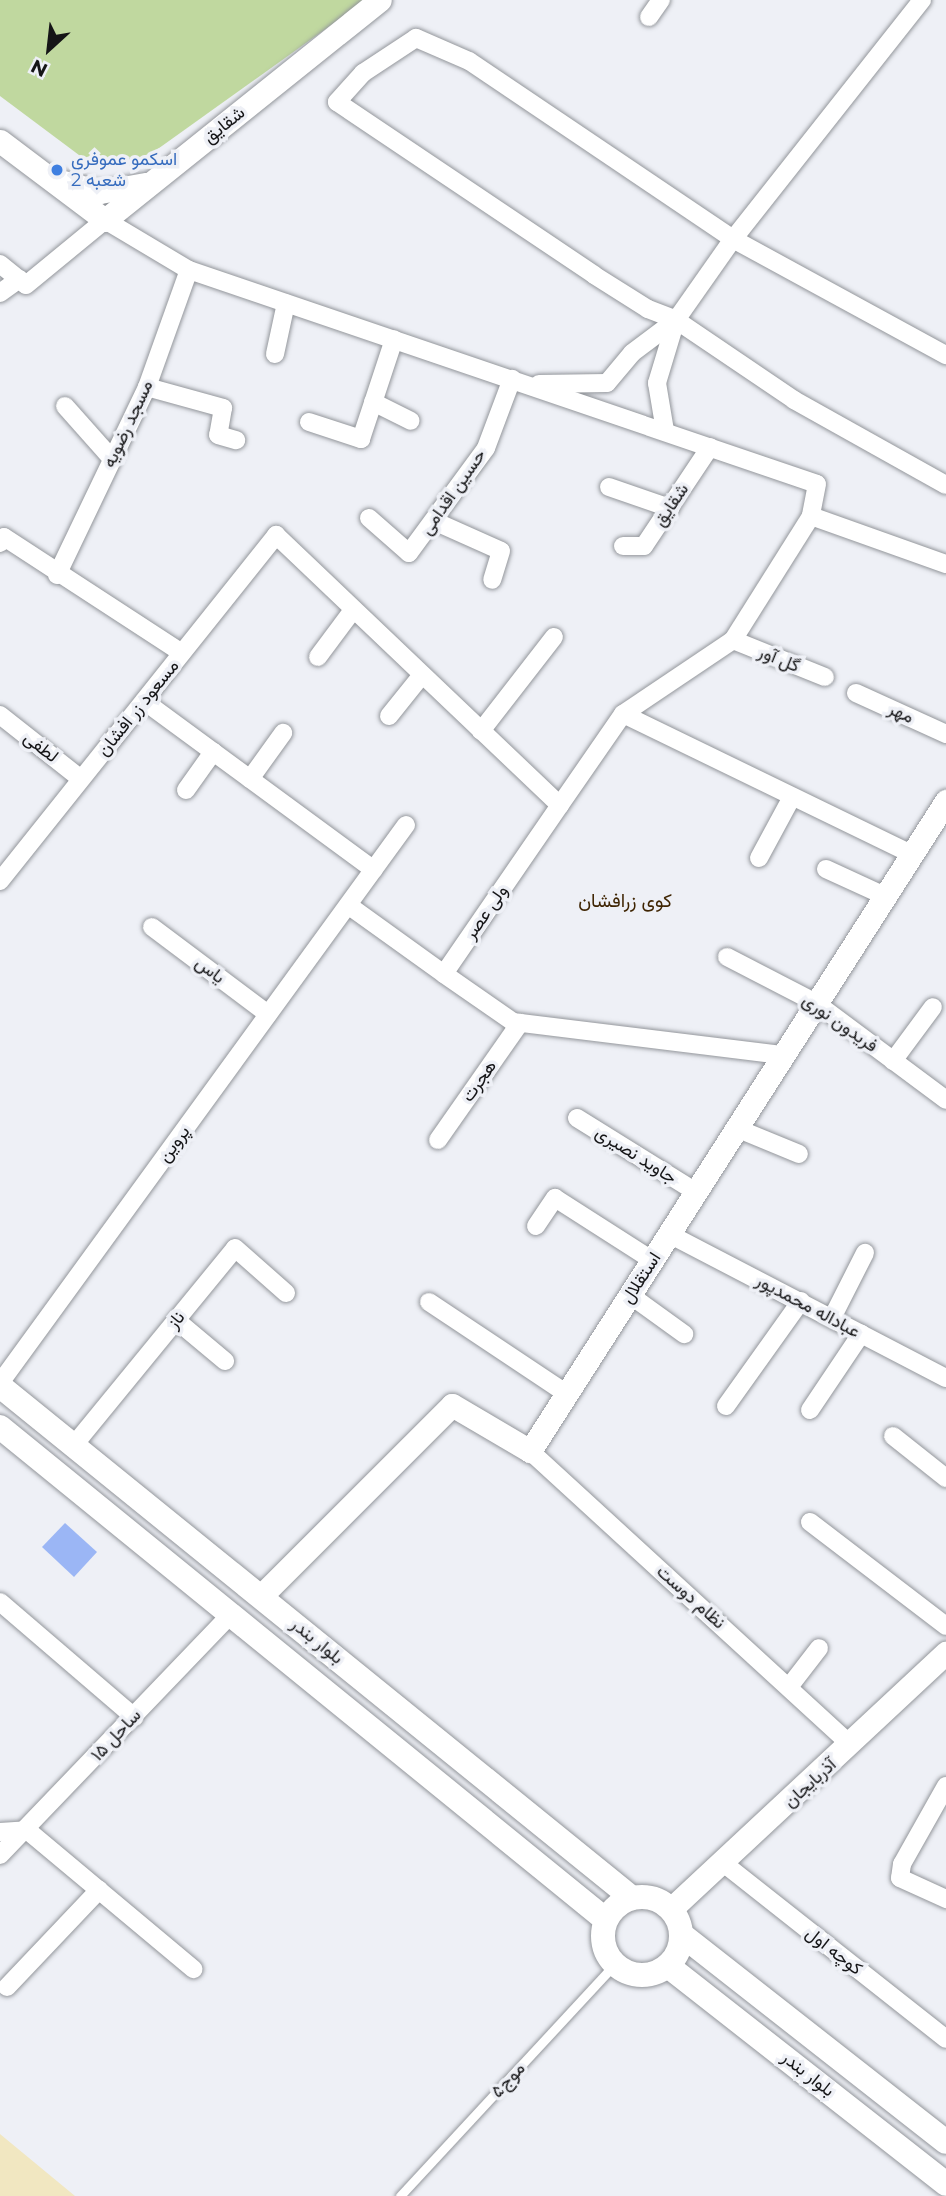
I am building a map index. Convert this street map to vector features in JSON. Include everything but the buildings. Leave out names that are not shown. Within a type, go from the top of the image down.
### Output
[{"type":"main road","name":"بلوار بندر","points":[[0,1384],[632,1898]]},
{"type":"main road","name":"بلوار بندر","points":[[0,1427],[606,1920]]},
{"type":"main road","points":[[646,1897],[671,1909],[682,1935],[678,1952],[668,1966],[641,1975],[615,1964],[604,1943],[606,1920],[617,1906],[632,1898],[646,1897]]},
{"type":"main road","name":"بلوار بندر","points":[[682,1935],[946,2142]]},
{"type":"main road","name":"بلوار بندر","points":[[668,1966],[946,2184]]},
{"type":"main road","points":[[751,2030],[771,2004]]},
{"type":"street","name":"شقایق","points":[[105,220],[380,0]]},
{"type":"street","points":[[649,16],[662,0]]},
{"type":"street","points":[[520,382],[607,383],[632,353],[676,320],[733,239],[922,0]]},
{"type":"street","points":[[946,355],[733,239],[441,45],[416,38],[363,73],[337,102],[648,309],[676,320],[794,400],[946,485]]},
{"type":"street","points":[[2,146],[105,220],[189,270],[817,484],[811,516],[733,640],[623,714],[911,854]]},
{"type":"street","points":[[49,179],[100,192],[152,182]]},
{"type":"street","points":[[0,264],[26,285],[105,220]]},
{"type":"street","name":"مسجد رضویه","points":[[57,575],[146,387],[189,270]]},
{"type":"street","points":[[0,293],[19,279]]},
{"type":"street","points":[[275,354],[286,303]]},
{"type":"street","points":[[665,431],[657,383],[676,320]]},
{"type":"street","points":[[309,422],[361,439],[394,339]]},
{"type":"street","name":"حسین اقدامی","points":[[369,518],[409,553],[486,448],[520,382]]},
{"type":"street","points":[[146,387],[223,408],[218,435],[236,440]]},
{"type":"street","points":[[373,402],[411,421]]},
{"type":"street","points":[[65,406],[112,459]]},
{"type":"street","name":"شقایق","points":[[623,546],[644,546],[710,447]]},
{"type":"street","points":[[609,487],[670,508]]},
{"type":"street","points":[[811,516],[946,564]]},
{"type":"street","points":[[434,521],[501,551],[492,580]]},
{"type":"street","name":"مسعود زر افشان","points":[[0,881],[276,535],[352,610]]},
{"type":"street","points":[[0,543],[4,537],[57,575],[182,653]]},
{"type":"street","points":[[318,657],[352,610],[560,805]]},
{"type":"street","points":[[481,731],[554,637]]},
{"type":"street","name":"گل آور","points":[[733,640],[825,677]]},
{"type":"street","points":[[389,716],[422,675]]},
{"type":"street","name":"مهر","points":[[856,693],[946,734]]},
{"type":"street","points":[[144,701],[374,870]]},
{"type":"street","name":"ولی عصر","points":[[444,974],[623,714]]},
{"type":"street","name":"لطفی","points":[[0,715],[81,779]]},
{"type":"street","points":[[250,779],[283,733]]},
{"type":"street","points":[[186,790],[213,752]]},
{"type":"street","points":[[758,858],[792,797]]},
{"type":"street","name":"استقلال","points":[[530,1451],[946,801]]},
{"type":"street","points":[[406,825],[348,905],[444,974],[520,1023],[783,1055]]},
{"type":"street","points":[[826,869],[885,896]]},
{"type":"street","name":"پروین","points":[[0,1384],[348,905]]},
{"type":"street","name":"یاس","points":[[152,926],[268,1014]]},
{"type":"street","name":"فریدون نوری","points":[[727,957],[816,1003],[946,1100]]},
{"type":"street","points":[[893,1061],[933,1007]]},
{"type":"street","name":"هجرت","points":[[438,1140],[520,1023]]},
{"type":"street","name":"جاوید نصیری","points":[[577,1118],[696,1192]]},
{"type":"street","points":[[736,1128],[799,1154]]},
{"type":"street","points":[[536,1226],[555,1198],[652,1260]]},
{"type":"street","name":"عباداله محمدپور","points":[[669,1234],[946,1378]]},
{"type":"street","name":"ناز","points":[[74,1445],[235,1248],[286,1293]]},
{"type":"street","points":[[831,1318],[865,1253]]},
{"type":"street","points":[[629,1295],[684,1334]]},
{"type":"street","points":[[726,1406],[801,1301]]},
{"type":"street","points":[[429,1302],[567,1394]]},
{"type":"street","points":[[176,1320],[225,1361]]},
{"type":"street","points":[[810,1410],[861,1334]]},
{"type":"street","points":[[261,1596],[452,1405],[530,1451]]},
{"type":"street","points":[[893,1436],[946,1478]]},
{"type":"street","name":"نظام دوست","points":[[530,1451],[852,1745]]},
{"type":"street","points":[[810,1522],[946,1626]]},
{"type":"street","points":[[0,1602],[134,1717]]},
{"type":"street","name":"ساحل ۱۵","points":[[0,1855],[27,1830],[231,1614]]},
{"type":"street","points":[[789,1687],[819,1648]]},
{"type":"street","name":"آذربایجان","points":[[671,1909],[852,1745],[946,1653]]},
{"type":"street","points":[[946,1786],[902,1864],[901,1878],[946,1899]]},
{"type":"street","points":[[0,1832],[27,1830],[193,1969]]},
{"type":"street","name":"کوچه اول","points":[[722,1862],[946,2039]]},
{"type":"street","points":[[7,1987],[99,1890]]},
{"type":"lane","name":"موج۵","points":[[400,2196],[615,1964]]},
{"type":"green space","points":[[0,0],[366,0],[134,166],[91,164],[0,96]]},
{"type":"sand","points":[[0,2134],[75,2196],[0,2196]]},
{"type":"place","name":"اسکمو عموفری شعبه 2","points":[[57,170]]},
{"type":"district","name":"کوی زرافشان","points":[[625,901]]}]
